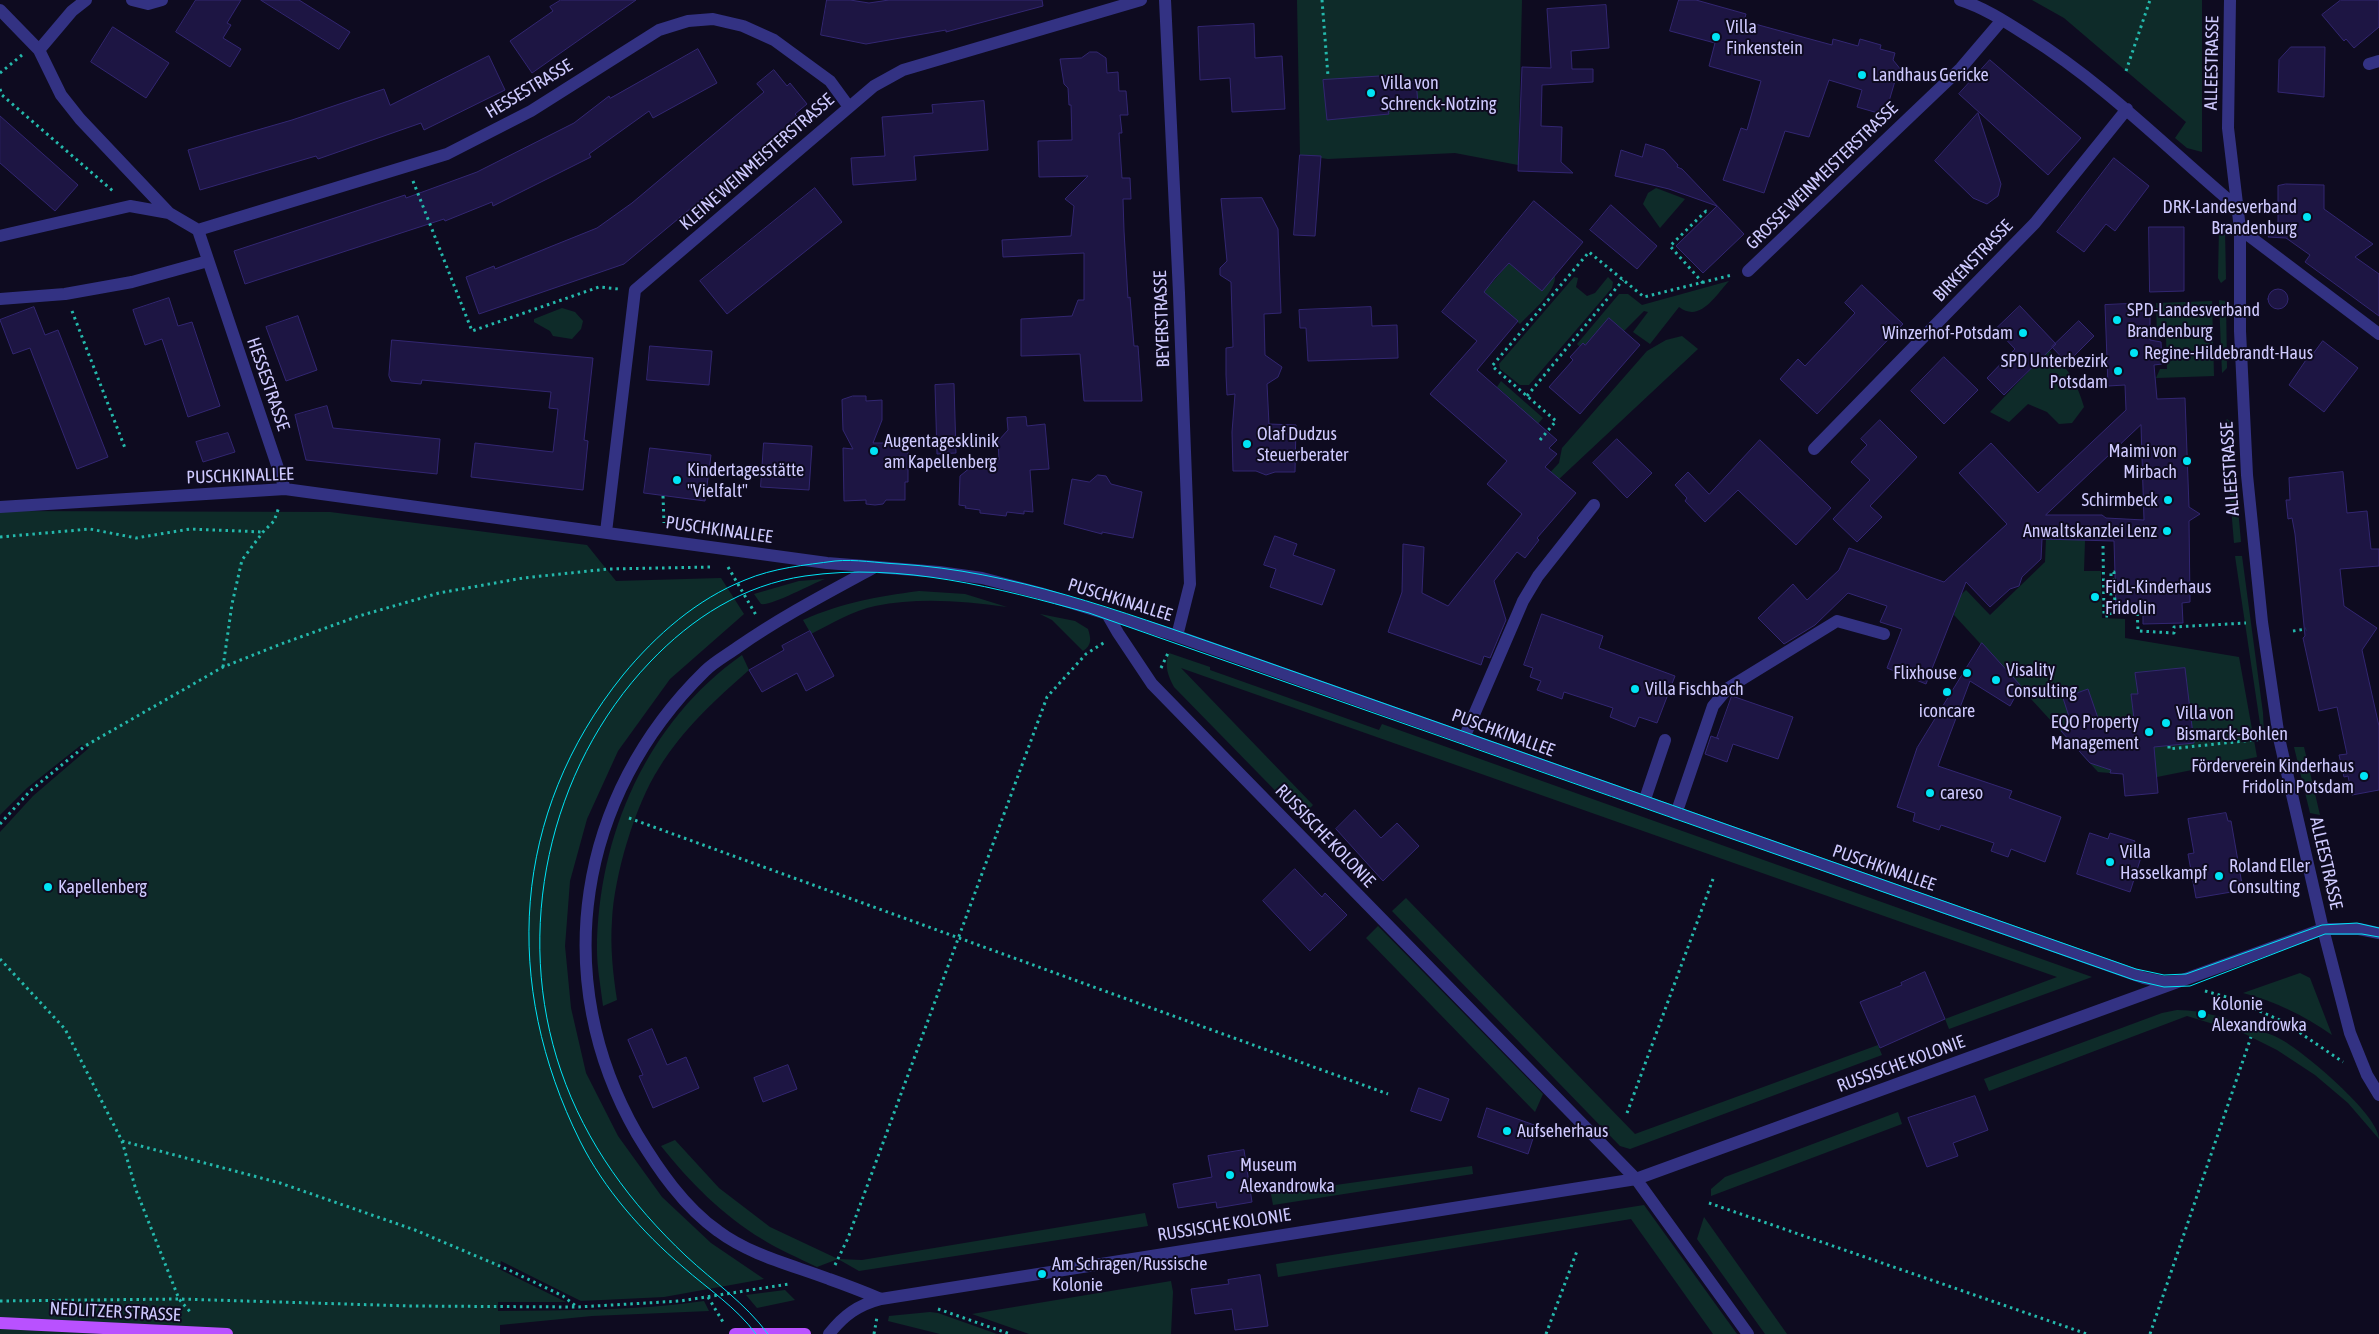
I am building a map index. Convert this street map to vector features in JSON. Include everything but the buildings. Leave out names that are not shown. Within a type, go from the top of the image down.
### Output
[{"type":"main road","name":"NEDLITZER STRASSE","points":[[0,1323],[227,1334]]},
{"type":"main road","points":[[730,1330],[805,1334]]},
{"type":"street","points":[[39,50],[72,11],[86,0]]},
{"type":"street","points":[[132,0],[148,4],[162,0]]},
{"type":"street","name":"KLEINE WEINMEISTERSTRASSE","points":[[635,290],[874,86],[903,70],[1141,0]]},
{"type":"street","name":"BEYERSTRASSE","points":[[1165,0],[1190,584],[1178,636]]},
{"type":"street","points":[[1960,0],[2002,20],[2060,56],[2127,109],[2237,207]]},
{"type":"street","name":"ALLEESTRASSE","points":[[2230,0],[2228,128],[2240,229],[2245,426],[2262,622],[2279,738],[2324,929],[2350,1033],[2367,1075],[2379,1095]]},
{"type":"street","points":[[0,10],[39,50],[61,95],[80,119],[169,213],[198,230]]},
{"type":"street","name":"HESSESTRASSE","points":[[284,489],[198,230],[447,154],[493,132],[530,111],[659,30],[688,21],[713,19],[743,26],[774,40],[806,61],[830,81],[849,107]]},
{"type":"street","name":"GROSSE WEINMEISTERSTRASSE","points":[[1748,271],[1961,68],[2002,20]]},
{"type":"street","name":"BIRKENSTRASSE","points":[[1814,449],[2035,223],[2127,109]]},
{"type":"street","points":[[0,236],[130,206],[169,213]]},
{"type":"street","points":[[2240,229],[2379,334]]},
{"type":"street","points":[[0,299],[65,294],[132,282],[208,261]]},
{"type":"street","points":[[606,532],[635,290]]},
{"type":"street","name":"PUSCHKINALLEE","points":[[0,507],[284,489],[873,568],[940,572],[982,578],[1040,593],[1178,636],[1676,814],[2144,978],[2164,982],[2179,981]]},
{"type":"street","points":[[1464,738],[1523,601],[1538,576],[1594,505]]},
{"type":"street","points":[[873,568],[764,629],[706,670],[654,730],[610,810],[593,864],[585,946],[588,1002],[601,1053],[625,1112],[653,1161],[682,1197],[717,1231],[752,1251],[881,1299]]},
{"type":"street","name":"RUSSISCHE KOLONIE","points":[[1108,614],[1118,633],[1152,684],[1636,1179],[1748,1334]]},
{"type":"street","points":[[1676,814],[1713,706],[1728,688],[1837,621],[1884,634]]},
{"type":"street","points":[[1644,802],[1664,740]]},
{"type":"street","name":"RUSSISCHE KOLONIE","points":[[829,1334],[840,1320],[853,1310],[881,1299],[1636,1179],[2324,929],[2359,929],[2379,932]]},
{"type":"path","points":[[1322,0],[1328,76]]},
{"type":"path","points":[[2126,71],[2150,0]]},
{"type":"path","points":[[0,73],[23,54],[39,50]]},
{"type":"path","points":[[0,89],[2,95],[130,206]]},
{"type":"path","points":[[407,166],[472,331],[599,287],[635,290]]},
{"type":"path","points":[[1703,283],[1670,246],[1706,210],[1709,214]]},
{"type":"path","points":[[1540,440],[1556,421],[1492,366],[1589,252],[1644,297],[1748,271]]},
{"type":"path","points":[[1527,396],[1623,280]]},
{"type":"path","points":[[65,294],[125,448]]},
{"type":"path","points":[[223,667],[232,604],[242,560],[263,532],[274,521],[284,489]]},
{"type":"path","points":[[663,496],[664,514]]},
{"type":"path","points":[[0,536],[90,529],[136,538],[190,530],[263,532]]},
{"type":"path","points":[[2103,546],[2104,616],[2111,616],[2111,572],[2114,572],[2115,610],[2137,608],[2138,631],[2174,633],[2174,627],[2235,623]]},
{"type":"path","points":[[0,824],[30,791],[86,746],[223,667],[359,616],[439,592],[523,578],[608,569],[729,567],[764,629]]},
{"type":"path","points":[[2293,631],[2306,629]]},
{"type":"path","points":[[830,1279],[848,1238],[1047,696],[1086,654],[1118,633]]},
{"type":"path","points":[[1152,684],[1178,636]]},
{"type":"path","points":[[2169,746],[2169,748],[2254,740]]},
{"type":"path","points":[[610,810],[959,939],[1388,1094]]},
{"type":"path","points":[[1627,1114],[1713,879]]},
{"type":"path","points":[[0,959],[66,1029],[122,1141],[136,1190],[179,1299],[208,1334]]},
{"type":"path","points":[[2179,981],[2230,998],[2284,1022],[2367,1075]]},
{"type":"path","points":[[2150,1334],[2251,1037]]},
{"type":"path","points":[[122,1141],[280,1183],[415,1230],[509,1270],[563,1296],[578,1307]]},
{"type":"path","points":[[1709,1203],[2087,1334]]},
{"type":"path","points":[[1546,1334],[1577,1251]]},
{"type":"path","points":[[0,1301],[179,1299],[411,1306],[578,1307],[708,1297],[793,1284]]},
{"type":"path","points":[[708,1297],[730,1330]]},
{"type":"path","points":[[934,1307],[1010,1334]]},
{"type":"green space","points":[[1297,0],[1522,0],[1518,165],[1455,153],[1328,159],[1300,155]]},
{"type":"green space","points":[[2032,0],[2202,0],[2202,152],[2187,148],[2175,138],[2186,122],[2064,18]]},
{"type":"green space","points":[[1656,188],[1685,199],[1660,228],[1643,204],[1648,193]]},
{"type":"green space","points":[[2219,227],[2225,231],[2226,279],[2221,283],[2218,278]]},
{"type":"green space","points":[[1509,263],[1542,290],[1555,276],[1552,289],[1520,324],[1484,292]]},
{"type":"green space","points":[[1574,277],[1578,278],[1576,287],[1587,296],[1595,293],[1608,277],[1613,282],[1612,288],[1529,385],[1520,385],[1500,369],[1499,364]]},
{"type":"green space","points":[[1729,281],[1707,306],[1700,310],[1694,312],[1687,311],[1679,307],[1650,344],[1633,332],[1648,312],[1644,311],[1624,331],[1609,318],[1585,345],[1583,343],[1580,347],[1577,344],[1619,294],[1628,294],[1642,305]]},
{"type":"green space","points":[[2219,300],[2226,301],[2227,368],[2222,373]]},
{"type":"green space","points":[[2212,301],[2214,376],[2156,378],[2160,369],[2167,369],[2166,336],[2157,336],[2156,303]]},
{"type":"green space","points":[[562,308],[575,312],[583,321],[581,329],[572,339],[553,336],[550,331],[534,322],[534,319]]},
{"type":"green space","points":[[1682,336],[1698,349],[1527,509],[1517,508],[1559,463],[1562,448],[1647,351],[1666,340]]},
{"type":"green space","points":[[2049,350],[2071,376],[2084,407],[2072,423],[2059,424],[2047,412],[2028,404],[2009,422],[1990,412]]},
{"type":"green space","points":[[1501,381],[1543,418],[1519,446],[1502,431],[1521,408],[1497,387]]},
{"type":"green space","points":[[2227,419],[2230,421],[2241,542],[2234,543],[2224,423]]},
{"type":"green space","points":[[0,511],[330,512],[587,545],[616,581],[721,578],[744,614],[670,679],[618,751],[587,819],[570,881],[565,946],[571,1008],[586,1073],[618,1136],[662,1197],[711,1243],[764,1279],[664,1297],[581,1301],[501,1261],[499,1269],[566,1302],[498,1302],[498,1311],[627,1308],[704,1301],[709,1311],[592,1316],[500,1325],[500,1334],[0,1334],[0,832],[33,796],[89,748],[81,745],[27,788],[0,815]]},
{"type":"green space","points":[[2046,539],[2085,540],[2084,571],[2101,571],[2102,618],[2125,619],[2125,638],[2239,657],[2257,757],[2157,777],[2098,772],[1954,615],[1955,612],[1950,605],[1966,590],[1990,615],[2045,562]]},
{"type":"green space","points":[[2235,556],[2242,556],[2263,713],[2264,736],[2262,737]]},
{"type":"green space","points":[[825,579],[766,604],[761,604],[754,594],[799,581]]},
{"type":"green space","points":[[919,591],[965,594],[1007,607],[941,601],[892,603],[859,611],[811,634],[803,620],[860,601]]},
{"type":"green space","points":[[1040,614],[1075,621],[1088,629],[1090,639],[1088,646],[1083,651],[1052,620]]},
{"type":"green space","points":[[1169,653],[1210,667],[1210,670],[1379,730],[1382,724],[2092,977],[1949,1029],[1945,1019],[2057,977],[1181,668],[1313,805],[1301,817],[1174,687],[1167,670]]},
{"type":"green space","points":[[742,655],[749,670],[712,703],[668,754],[650,783],[634,821],[621,862],[611,930],[617,1000],[603,1006],[597,957],[600,907],[607,865],[618,824],[634,784],[655,747],[679,713],[709,682]]},
{"type":"green space","points":[[2294,747],[2304,747],[2320,815],[2310,813]]},
{"type":"green space","points":[[1406,898],[1635,1134],[1878,1045],[1882,1055],[1630,1149],[1620,1146],[1392,911]]},
{"type":"green space","points":[[1378,926],[1543,1094],[1535,1112],[1366,938]]},
{"type":"green space","points":[[2300,973],[2310,978],[2332,1035],[2311,1021],[2289,1010],[2243,993]]},
{"type":"green space","points":[[2187,1010],[2216,1016],[2282,1040],[2322,1070],[2354,1100],[2376,1128],[2379,1139],[2348,1103],[2315,1075],[2277,1050],[2243,1033],[2187,1016],[1989,1091],[1984,1079],[2162,1013]]},
{"type":"green space","points":[[1898,1112],[1902,1124],[1711,1196],[1711,1189],[1725,1177]]},
{"type":"green space","points":[[675,1140],[719,1188],[770,1227],[838,1259],[817,1267],[775,1247],[747,1230],[707,1197],[661,1146]]},
{"type":"green space","points":[[1472,1166],[1473,1174],[1273,1205],[1271,1194]]},
{"type":"green space","points":[[1644,1205],[1737,1334],[1713,1334],[1631,1219],[1278,1277],[1276,1264]]},
{"type":"green space","points":[[1145,1213],[1148,1226],[859,1271],[838,1259],[862,1260]]},
{"type":"green space","points":[[1704,1217],[1787,1334],[1765,1334],[1697,1239]]},
{"type":"green space","points":[[1171,1281],[1173,1292],[1171,1334],[1029,1334],[972,1314]]},
{"type":"green space","points":[[785,1290],[795,1300],[757,1308],[746,1295]]},
{"type":"green space","points":[[938,1313],[997,1334],[940,1334],[888,1321],[889,1316]]},
{"type":"tram line","points":[[756,1334],[731,1307],[668,1254],[625,1209],[600,1176],[580,1141],[555,1082],[538,1022],[530,961],[530,901],[540,842],[558,784],[586,728],[623,675],[663,632],[694,608],[727,588],[767,573],[835,561],[867,561],[941,568],[983,575],[1065,595],[1227,648],[2136,969],[2164,975],[2186,974],[2322,925],[2357,923],[2379,928]]},
{"type":"tram line","points":[[768,1334],[749,1312],[686,1256],[647,1215],[612,1171],[583,1123],[561,1071],[547,1018],[540,964],[541,909],[549,855],[564,802],[586,752],[615,705],[650,662],[683,631],[720,606],[761,587],[782,580],[841,573],[877,572],[913,575],[984,587],[1089,613],[2134,980],[2164,987],[2190,986],[2325,934],[2362,934],[2379,937]]},
{"type":"place","name":"Villa Finkenstein","points":[[1716,37]]},
{"type":"place","name":"Landhaus Gericke","points":[[1862,75]]},
{"type":"place","name":"Villa von Schrenck-Notzing","points":[[1371,93]]},
{"type":"place","name":"DRK-Landesverband Brandenburg","points":[[2307,217]]},
{"type":"place","name":"SPD-Landesverband Brandenburg","points":[[2117,320]]},
{"type":"place","name":"Winzerhof-Potsdam","points":[[2023,333]]},
{"type":"place","name":"Regine-Hildebrandt-Haus","points":[[2134,353]]},
{"type":"place","name":"SPD Unterbezirk Potsdam","points":[[2118,371]]},
{"type":"place","name":"Olaf Dudzus Steuerberater","points":[[1247,444]]},
{"type":"place","name":"Augentagesklinik am Kapellenberg","points":[[874,451]]},
{"type":"place","name":"Maimi von Mirbach","points":[[2187,461]]},
{"type":"place","name":"Kindertagesstätte \"Vielfalt\"","points":[[677,480]]},
{"type":"place","name":"Schirmbeck","points":[[2168,500]]},
{"type":"place","name":"Anwaltskanzlei Lenz","points":[[2167,531]]},
{"type":"place","name":"FidL-Kinderhaus Fridolin","points":[[2095,597]]},
{"type":"place","name":"Flixhouse","points":[[1967,673]]},
{"type":"place","name":"Visality Consulting","points":[[1996,680]]},
{"type":"place","name":"Villa Fischbach","points":[[1635,689]]},
{"type":"place","name":"iconcare","points":[[1947,692]]},
{"type":"place","name":"Villa von Bismarck-Bohlen","points":[[2166,723]]},
{"type":"place","name":"EQO Property Management","points":[[2149,732]]},
{"type":"place","name":"Förderverein Kinderhaus Fridolin Potsdam","points":[[2364,776]]},
{"type":"place","name":"careso","points":[[1930,793]]},
{"type":"place","name":"Villa Hasselkampf","points":[[2110,862]]},
{"type":"place","name":"Roland Eller Consulting","points":[[2219,876]]},
{"type":"place","name":"Kapellenberg","points":[[48,887]]},
{"type":"place","name":"Kolonie Alexandrowka","points":[[2202,1014]]},
{"type":"place","name":"Aufseherhaus","points":[[1507,1131]]},
{"type":"place","name":"Museum Alexandrowka","points":[[1230,1175]]},
{"type":"place","name":"Am Schragen/Russische Kolonie","points":[[1042,1274]]}]
